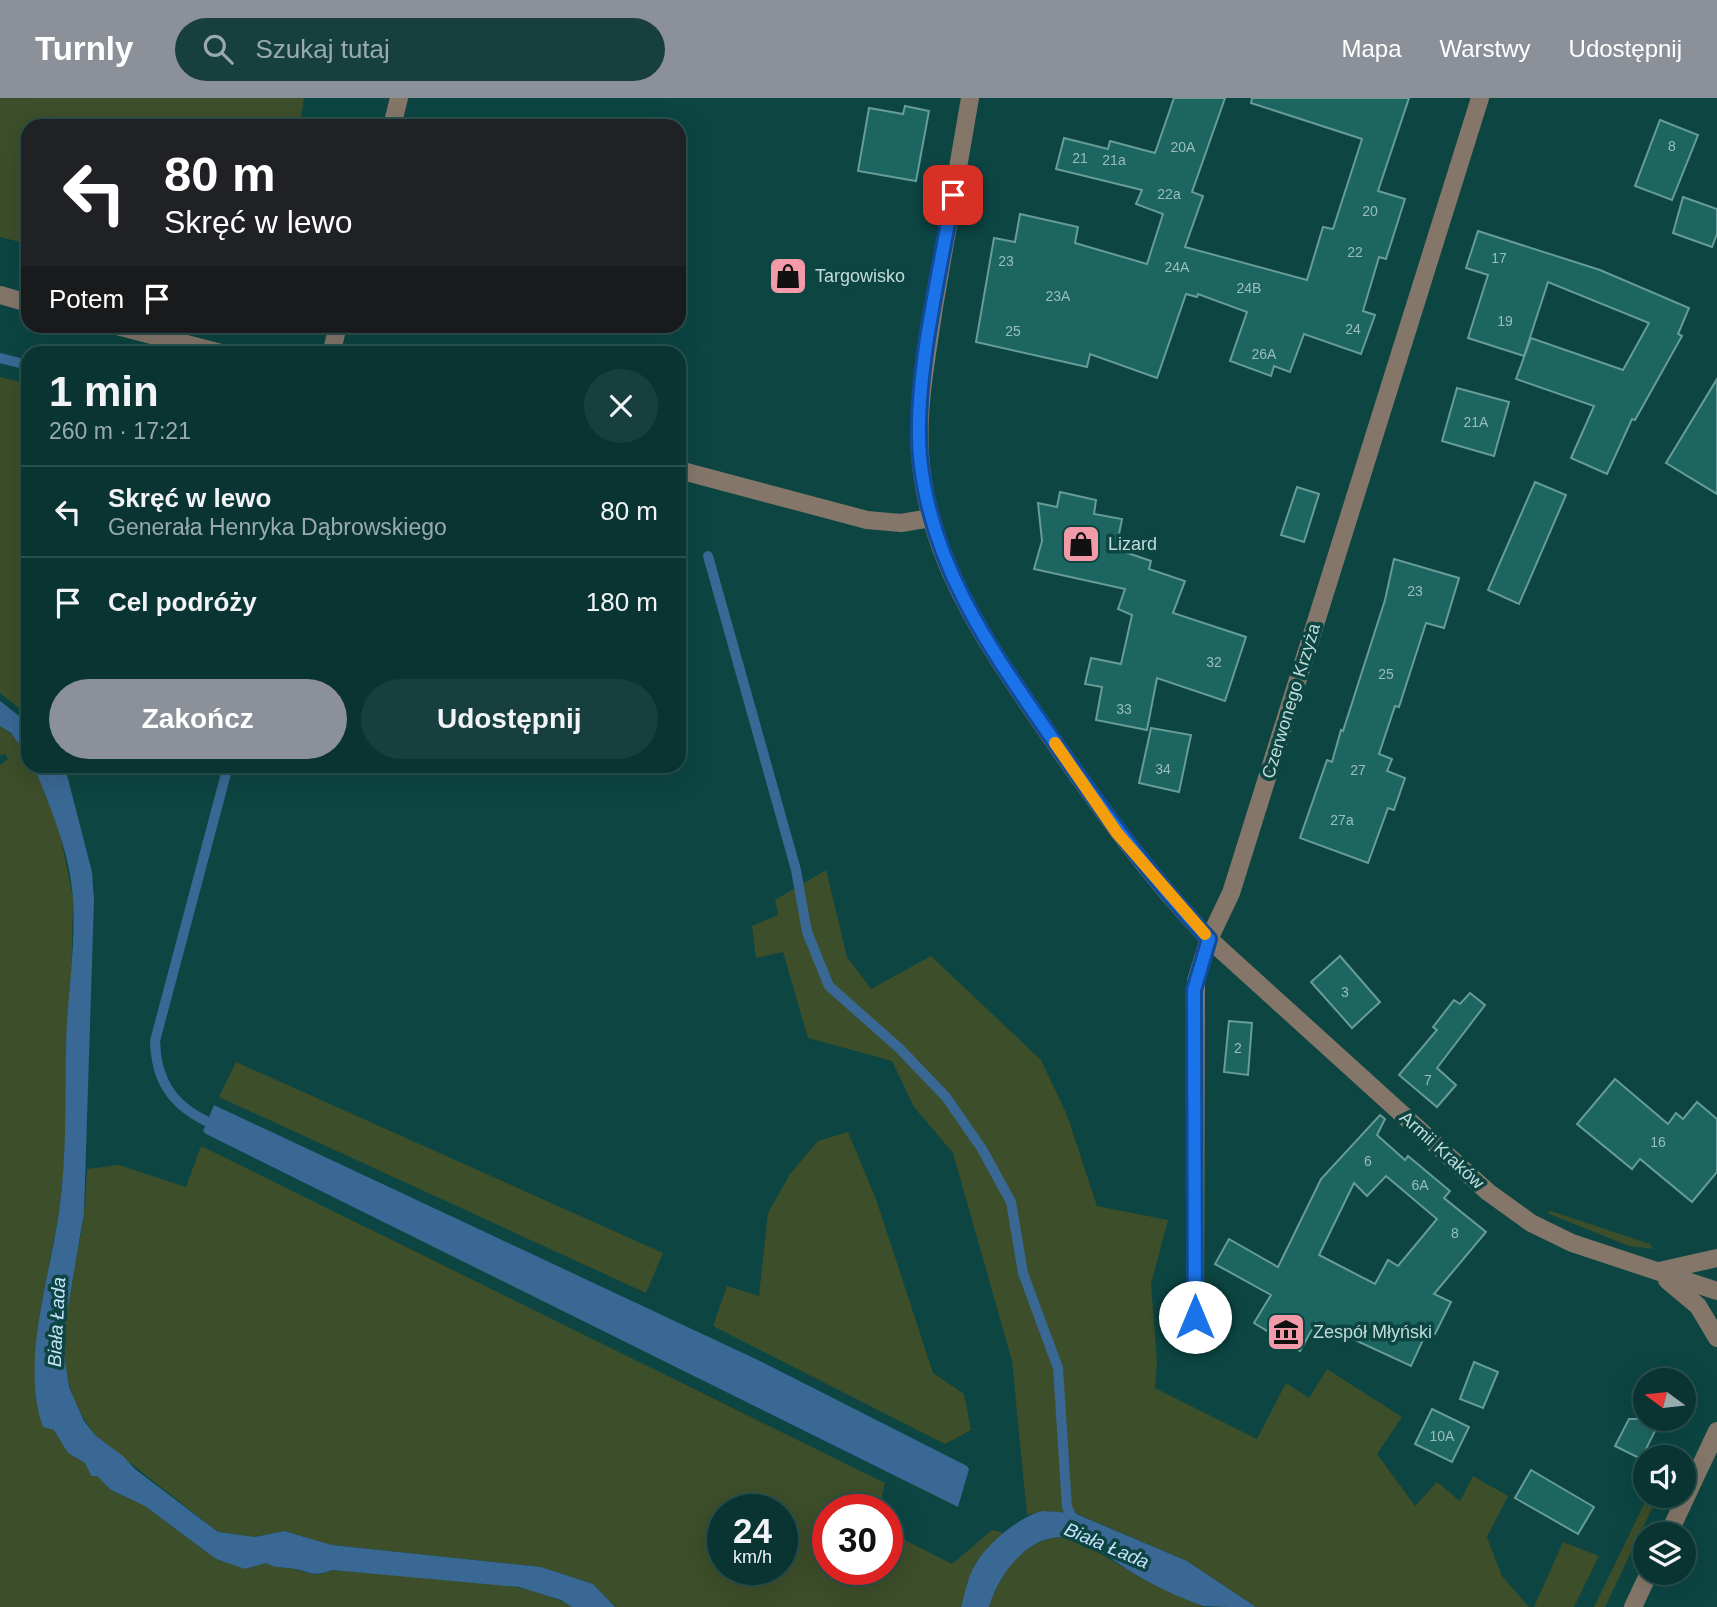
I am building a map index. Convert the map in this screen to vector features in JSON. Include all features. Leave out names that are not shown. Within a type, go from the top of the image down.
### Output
[{"type":"street","points":[[394,119],[399,98]]},
{"type":"street","name":"Armii Kraków","points":[[970,98],[920,402],[920,456],[930,518],[952,579],[984,640],[1117,833],[1169,897],[1209,939],[1496,1198],[1554,1235],[1591,1251],[1717,1291]]},
{"type":"street","name":"Czerwonego Krzyża","points":[[1195,1317],[1194,990],[1209,939],[1231,893],[1480,98]]},
{"type":"street","points":[[0,295],[21,301]]},
{"type":"street","points":[[144,333],[194,346]]},
{"type":"street","points":[[686,472],[867,520],[901,523],[930,518]]},
{"type":"street","points":[[1656,1272],[1717,1258]]},
{"type":"street","points":[[1656,1272],[1698,1306],[1717,1338]]},
{"type":"street","points":[[1674,1522],[1717,1431]]},
{"type":"street","points":[[1633,1607],[1643,1585]]},
{"type":"green space","points":[[0,98],[304,98],[301,119],[21,119],[21,242],[0,237]]},
{"type":"green space","points":[[0,377],[21,382],[21,710],[0,693]]},
{"type":"green space","points":[[0,726],[21,745],[21,773],[36,773],[59,828],[73,898],[71,1000],[66,1045],[67,1140],[59,1213],[40,1313],[36,1390],[68,1453],[85,1463],[91,1476],[97,1475],[111,1490],[145,1506],[216,1559],[245,1569],[266,1563],[313,1574],[332,1570],[456,1578],[522,1588],[550,1596],[572,1607],[0,1607],[0,765],[8,759],[5,754],[0,755]]},
{"type":"green space","points":[[826,870],[847,957],[871,989],[931,956],[1041,1060],[1067,1115],[1097,1206],[1168,1220],[1151,1284],[1157,1361],[1155,1388],[1257,1439],[1286,1383],[1309,1398],[1327,1369],[1402,1417],[1377,1454],[1415,1506],[1437,1482],[1460,1501],[1473,1476],[1508,1496],[1487,1537],[1502,1576],[1529,1607],[1256,1607],[1187,1561],[1075,1513],[1043,1511],[1027,1515],[1012,1361],[953,1153],[914,1107],[892,1061],[808,1038],[783,952],[756,958],[752,926],[778,915],[775,900]]},
{"type":"green space","points":[[236,1062],[663,1253],[646,1293],[219,1097]]},
{"type":"green space","points":[[848,1132],[877,1202],[933,1373],[964,1394],[971,1430],[945,1444],[713,1326],[727,1286],[759,1296],[768,1213],[790,1174],[818,1141]]},
{"type":"green space","points":[[201,1146],[885,1483],[883,1494],[812,1494],[812,1585],[903,1585],[903,1539],[952,1564],[992,1530],[1004,1533],[975,1564],[961,1607],[615,1607],[593,1584],[541,1567],[332,1545],[284,1531],[255,1537],[218,1532],[96,1436],[78,1408],[68,1381],[64,1327],[84,1213],[87,1169],[119,1165],[186,1187]]},
{"type":"green space","points":[[1551,1211],[1650,1244],[1653,1249],[1629,1246],[1547,1213]]},
{"type":"green space","points":[[1642,1508],[1652,1508],[1646,1522],[1635,1522]]},
{"type":"green space","points":[[1633,1527],[1633,1548],[1605,1607],[1594,1607]]},
{"type":"green space","points":[[1061,1537],[1080,1541],[1146,1581],[1204,1607],[989,1607],[999,1582],[1024,1551],[1048,1539]]},
{"type":"green space","points":[[1563,1542],[1599,1556],[1574,1607],[1534,1607]]},
{"type":"water","points":[[0,701],[21,718],[21,747],[11,733],[0,726]]},
{"type":"water","name":"Biała Łada","points":[[36,773],[66,773],[92,872],[94,900],[84,1213],[62,1342],[69,1387],[84,1421],[96,1436],[123,1456],[135,1469],[218,1532],[255,1537],[284,1531],[332,1545],[541,1567],[593,1584],[615,1607],[572,1607],[561,1600],[519,1587],[332,1570],[313,1574],[266,1563],[245,1569],[216,1559],[145,1506],[111,1490],[97,1476],[91,1476],[85,1463],[68,1453],[54,1430],[43,1427],[37,1402],[36,1348],[62,1191],[74,917],[68,864]]},
{"type":"water","points":[[214,1105],[760,1361],[967,1466],[969,1469],[958,1507],[206,1134],[203,1131]]},
{"type":"water","name":"Biała Łada","points":[[1043,1511],[1074,1513],[1187,1561],[1256,1607],[1203,1606],[1152,1584],[1081,1541],[1065,1537],[1050,1538],[1023,1553],[1002,1578],[989,1607],[961,1607],[973,1569],[987,1548],[1014,1525]]},
{"type":"building","points":[[1174,98],[1225,98],[1192,192],[1203,196],[1185,247],[1307,280],[1323,227],[1333,229],[1362,139],[1251,103],[1252,98],[1409,98],[1378,191],[1405,199],[1386,259],[1379,257],[1363,311],[1375,315],[1361,354],[1304,334],[1290,372],[1274,366],[1271,376],[1230,361],[1247,312],[1198,294],[1197,297],[1186,294],[1157,378],[1090,354],[1087,367],[976,342],[994,238],[1015,242],[1020,214],[1078,227],[1075,243],[1147,264],[1163,214],[1136,204],[1142,190],[1056,169],[1064,138],[1108,149],[1110,141],[1155,153]]},
{"type":"building","points":[[905,106],[929,111],[916,181],[858,171],[869,108],[903,114]]},
{"type":"building","points":[[1660,120],[1698,135],[1672,200],[1635,186]]},
{"type":"building","points":[[1683,197],[1717,209],[1717,234],[1712,247],[1673,233]]},
{"type":"building","points":[[1478,231],[1600,270],[1689,308],[1678,334],[1682,336],[1635,420],[1632,419],[1607,474],[1571,458],[1594,406],[1516,379],[1531,338],[1623,370],[1649,323],[1548,282],[1524,356],[1468,338],[1488,275],[1466,268]]},
{"type":"building","points":[[1717,379],[1717,494],[1666,463]]},
{"type":"building","points":[[1457,388],[1509,402],[1494,456],[1442,441]]},
{"type":"building","points":[[1535,482],[1566,495],[1519,604],[1488,590]]},
{"type":"building","points":[[1297,487],[1319,494],[1304,542],[1281,535]]},
{"type":"building","points":[[1060,492],[1096,500],[1094,514],[1122,519],[1116,549],[1151,561],[1149,569],[1185,581],[1173,613],[1246,637],[1225,701],[1157,678],[1147,730],[1096,720],[1102,687],[1085,684],[1091,658],[1121,664],[1132,615],[1118,609],[1125,589],[1034,569],[1042,541],[1038,503],[1057,507]]},
{"type":"building","points":[[1394,559],[1459,578],[1444,628],[1426,623],[1399,707],[1395,706],[1379,754],[1392,759],[1387,771],[1405,778],[1394,810],[1388,808],[1368,863],[1300,838],[1327,760],[1332,762],[1341,730],[1343,731],[1385,600]]},
{"type":"building","points":[[1151,728],[1191,735],[1179,792],[1139,783]]},
{"type":"building","points":[[1340,956],[1380,1002],[1352,1028],[1311,982]]},
{"type":"building","points":[[1470,993],[1485,1005],[1437,1068],[1456,1085],[1437,1107],[1399,1075],[1437,1030],[1433,1027],[1454,1000],[1460,1004]]},
{"type":"building","points":[[1229,1021],[1252,1023],[1248,1075],[1224,1072]]},
{"type":"building","points":[[1615,1079],[1668,1124],[1676,1113],[1683,1119],[1697,1102],[1717,1119],[1717,1172],[1692,1202],[1640,1159],[1632,1169],[1577,1124]]},
{"type":"building","points":[[1380,1115],[1385,1119],[1377,1135],[1405,1160],[1408,1156],[1450,1191],[1444,1198],[1486,1232],[1434,1294],[1451,1302],[1435,1334],[1427,1331],[1411,1366],[1316,1322],[1300,1351],[1254,1323],[1271,1295],[1215,1264],[1229,1239],[1278,1267],[1321,1179]],"holes":[[[1386,1176],[1437,1219],[1398,1266],[1388,1260],[1375,1284],[1319,1255],[1354,1183],[1367,1196]]]},
{"type":"building","points":[[1474,1362],[1498,1372],[1483,1408],[1460,1399]]},
{"type":"building","points":[[1432,1409],[1469,1427],[1452,1462],[1415,1444]]},
{"type":"building","points":[[1629,1419],[1633,1419],[1633,1432],[1654,1432],[1648,1445],[1633,1445],[1633,1455],[1615,1446]]},
{"type":"building","points":[[1531,1470],[1594,1507],[1578,1534],[1515,1498]]},
{"type":"waterway","points":[[0,358],[21,363]]},
{"type":"waterway","name":"Biała Łada","points":[[708,556],[796,870],[807,932],[829,986],[899,1048],[946,1097],[982,1149],[1011,1202],[1023,1273],[1058,1368],[1067,1507],[1075,1524]]},
{"type":"waterway","points":[[206,1121],[183,1107],[168,1089],[158,1067],[155,1041],[226,773]]},
{"type":"slow traffic","points":[[1055,743],[1117,833],[1169,897],[1205,934]]},
{"type":"place","name":"Targowisko","points":[[788,276]]},
{"type":"place","name":"Lizard","points":[[1081,544]]},
{"type":"place","name":"Zespół Młyński","points":[[1286,1332]]},
{"type":"route","points":[[953,195],[920,402],[920,456],[930,518],[940,548],[952,579],[984,640],[1117,833],[1169,897],[1209,939],[1194,990],[1195,1317]]}]
